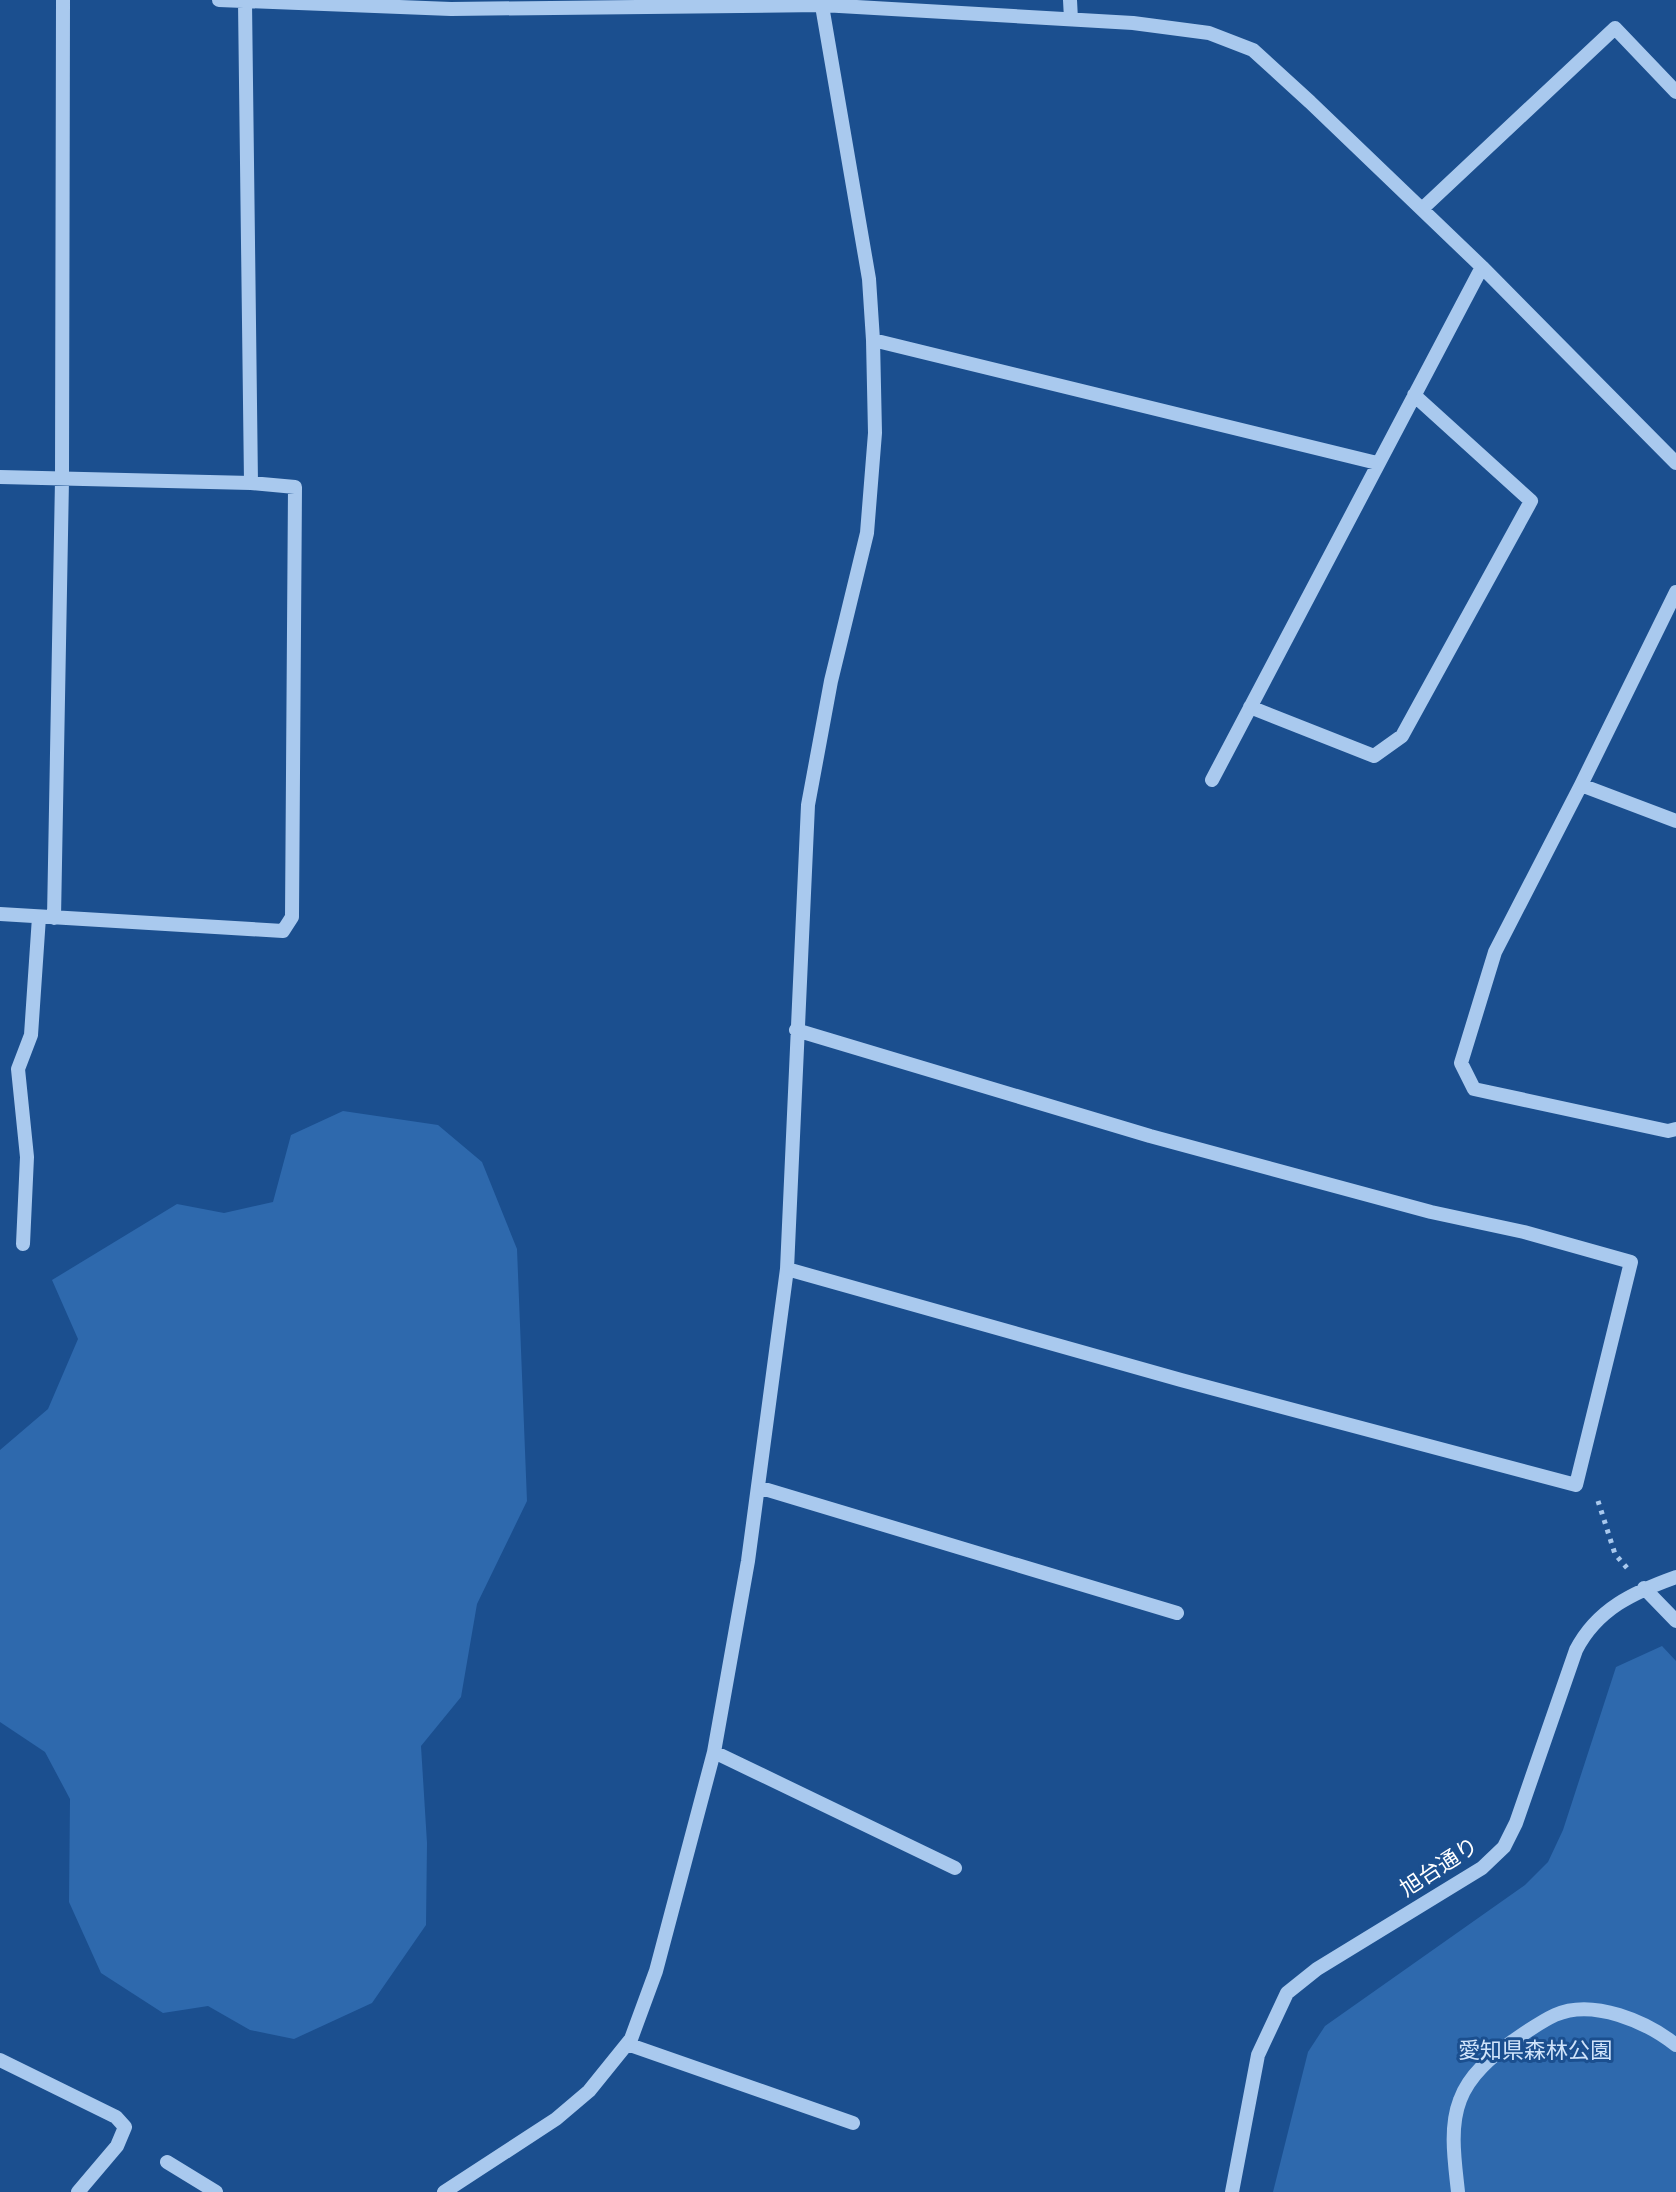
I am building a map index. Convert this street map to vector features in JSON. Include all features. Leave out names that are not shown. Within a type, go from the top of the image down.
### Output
[{"type":"street","points":[[23,1244],[27,1157],[18,1069],[31,1035],[47,918],[62,480],[63,0]]},
{"type":"street","points":[[219,0],[451,9],[822,2],[1133,23],[1209,33],[1253,50],[1482,267],[1676,463]]},
{"type":"street","points":[[1070,0],[1071,19]]},
{"type":"street","points":[[245,2],[251,483]]},
{"type":"street","points":[[444,2192],[556,2119],[589,2091],[627,2044],[646,2004],[656,1971],[714,1752],[748,1561],[787,1269],[808,805],[831,681],[867,533],[875,433],[869,279],[822,2]]},
{"type":"street","points":[[1422,209],[1615,28],[1676,92]]},
{"type":"street","points":[[1212,780],[1482,267]]},
{"type":"street","points":[[873,340],[1377,463]]},
{"type":"street","points":[[1250,707],[1374,756],[1402,736],[1531,501],[1414,395]]},
{"type":"street","points":[[0,477],[251,483],[295,487],[292,917],[283,931],[0,914]]},
{"type":"street","points":[[1676,592],[1495,952],[1461,1063],[1474,1089],[1668,1131],[1676,1129]]},
{"type":"street","points":[[1581,785],[1676,821]]},
{"type":"street","points":[[787,1269],[1181,1380],[1576,1485],[1631,1262],[1150,1136],[796,1030]]},
{"type":"street","points":[[758,1487],[1177,1613]]},
{"type":"street","name":"旭台通り","points":[[1232,2192],[1258,2055],[1287,1993],[1317,1969],[1482,1868],[1504,1847],[1516,1823],[1576,1650],[1587,1629],[1644,1588],[1676,1577]]},
{"type":"street","points":[[1644,1588],[1676,1621]]},
{"type":"street","points":[[714,1752],[955,1868]]},
{"type":"street","points":[[1458,2192],[1454,2148],[1459,2102],[1472,2077],[1515,2040],[1557,2014],[1585,2011],[1622,2015],[1654,2028],[1676,2045]]},
{"type":"street","points":[[627,2044],[853,2123]]},
{"type":"street","points":[[0,2060],[116,2117],[125,2127],[117,2146],[78,2192]]},
{"type":"street","points":[[167,2162],[216,2192]]},
{"type":"path","points":[[1576,1485],[1596,1493],[1615,1554],[1644,1588]]},
{"type":"green space","points":[[343,1111],[438,1125],[482,1162],[517,1249],[527,1501],[477,1604],[461,1697],[421,1746],[427,1843],[426,1925],[372,2003],[294,2039],[250,2030],[208,2006],[163,2013],[101,1973],[69,1902],[70,1799],[45,1752],[0,1722],[0,1450],[48,1409],[78,1339],[52,1280],[177,1204],[224,1213],[273,1202],[291,1135]]},
{"type":"green space","name":"愛知県森林公園","points":[[1662,1646],[1676,1661],[1676,2192],[1273,2192],[1308,2052],[1325,2026],[1525,1885],[1548,1862],[1563,1830],[1616,1667]]}]
